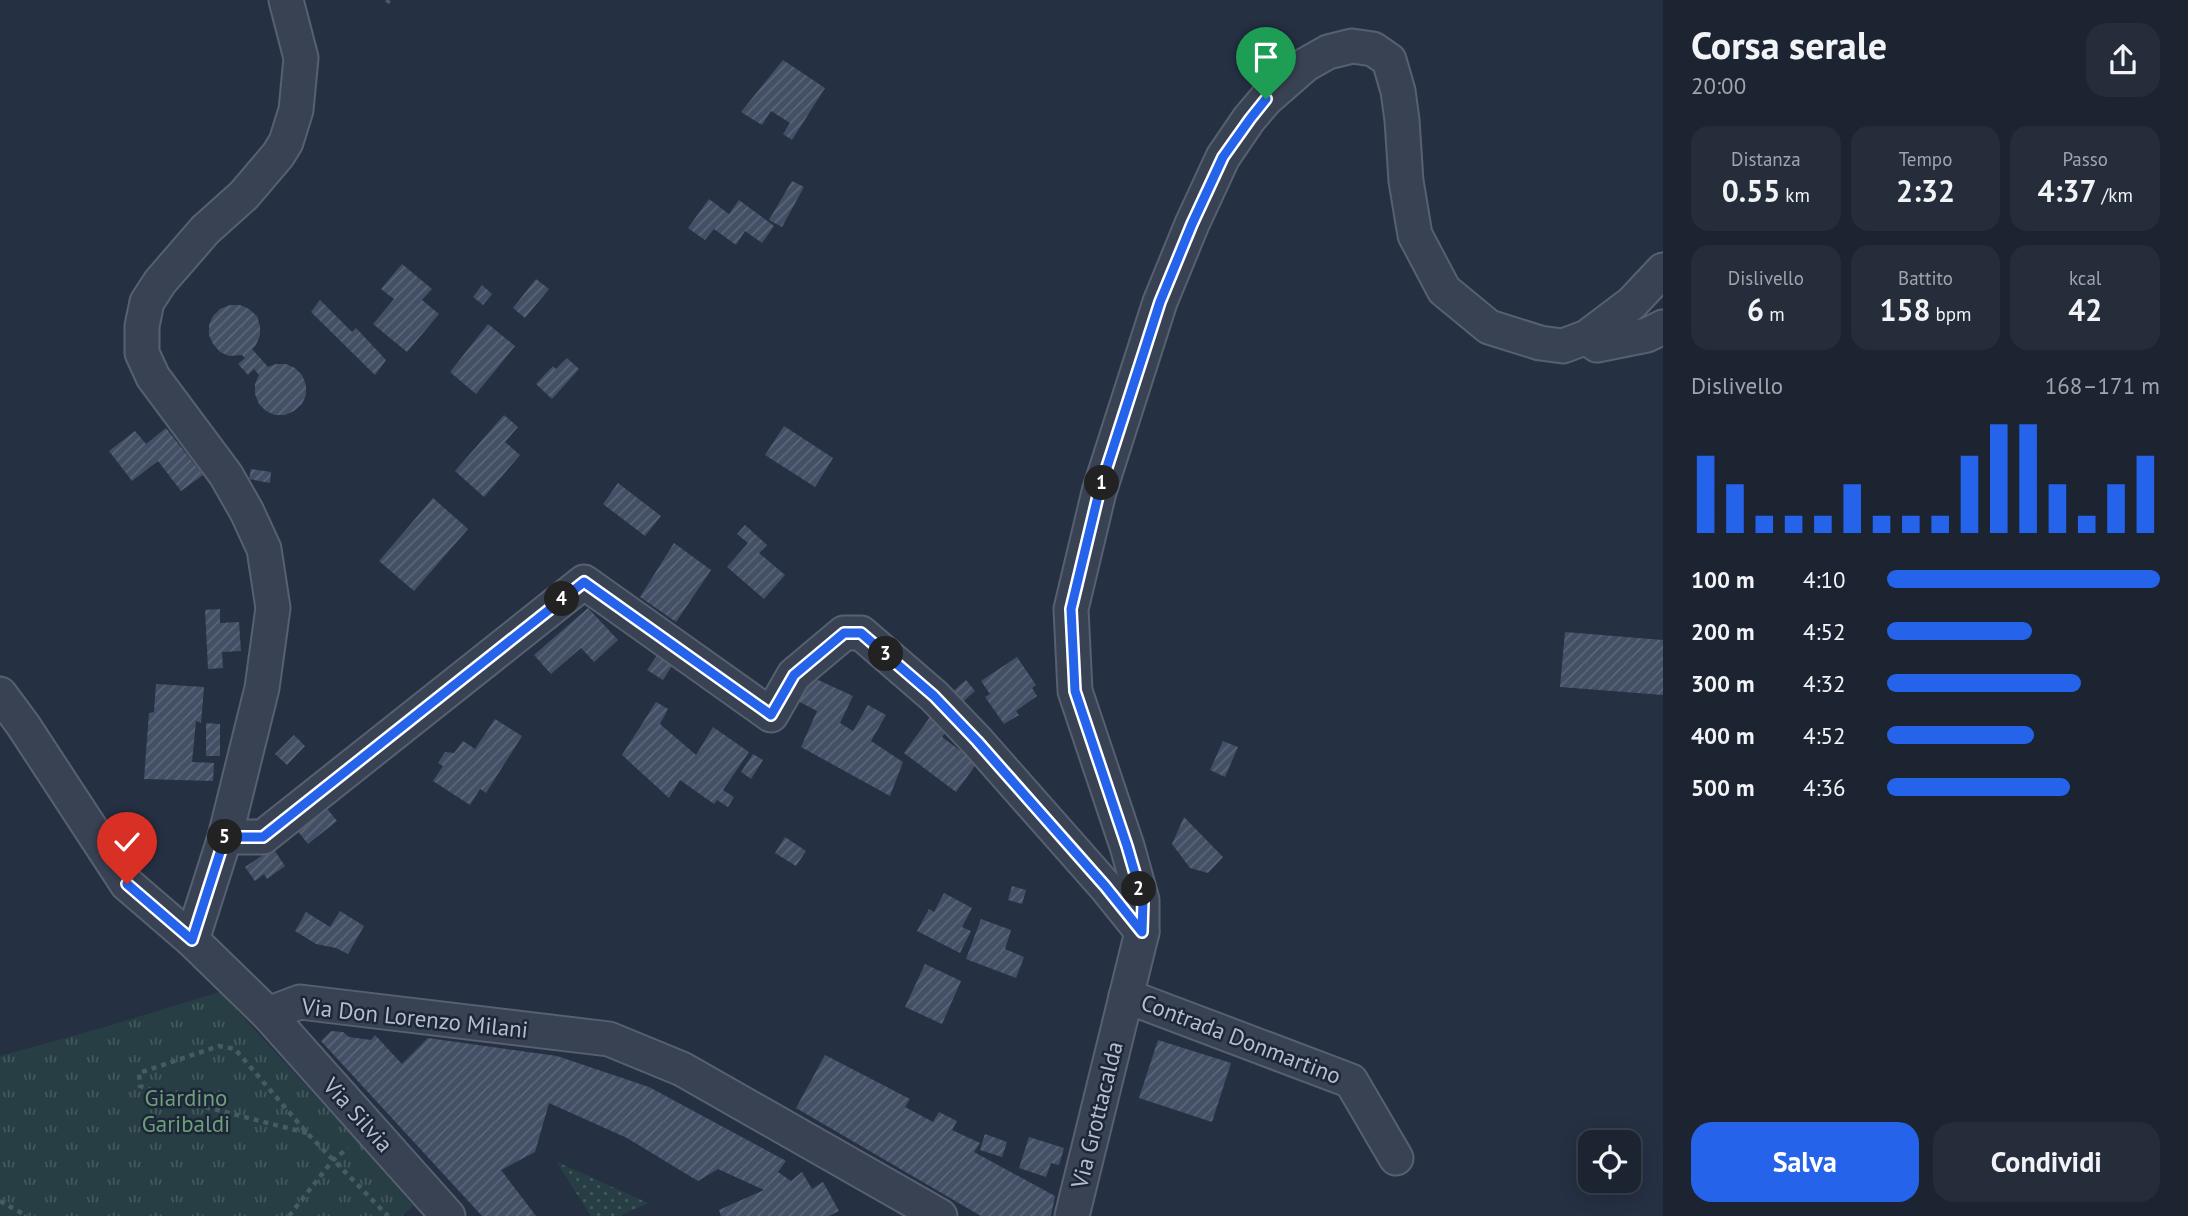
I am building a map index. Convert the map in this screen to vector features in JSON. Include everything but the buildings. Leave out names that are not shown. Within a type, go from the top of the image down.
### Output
[{"type":"street","points":[[192,940],[225,837],[261,688],[273,608],[264,549],[247,512],[226,475],[153,377],[142,353],[142,326],[147,302],[160,282],[205,230],[244,195],[286,142],[296,110],[301,58],[286,0]]},
{"type":"street","name":"Via Grottacalda","points":[[1072,1216],[1142,932],[1143,901],[1075,691],[1071,609],[1099,492],[1160,302],[1223,157],[1266,99],[1305,65],[1328,51],[1352,46],[1373,49],[1388,60],[1398,91],[1406,181],[1415,235],[1444,290],[1489,327],[1551,345],[1563,346],[1587,337]]},
{"type":"street","points":[[1663,270],[1632,303],[1587,337],[1597,345],[1647,335],[1663,327]]},
{"type":"street","points":[[225,837],[263,837],[584,582],[771,715],[794,675],[844,633],[861,633],[934,696],[977,741],[1142,932]]},
{"type":"street","name":"Via Don Lorenzo Milani","points":[[0,694],[127,884],[192,940],[268,1014],[300,1002],[609,1039],[682,1069],[940,1216]]},
{"type":"street","name":"Contrada Donmartino","points":[[1126,996],[1351,1081],[1396,1158]]},
{"type":"street","name":"Via Silvia","points":[[268,1014],[448,1216]]},
{"type":"path","points":[[307,1133],[182,1101],[140,1086],[139,1073],[219,1046],[234,1049],[307,1133],[388,1216]]},
{"type":"path","points":[[289,1216],[333,1160]]},
{"type":"path","points":[[0,1201],[27,1216]]},
{"type":"green space","name":"Giardino Garibaldi","points":[[220,992],[413,1206],[402,1216],[0,1216],[0,1056]]},
{"type":"green space","points":[[557,1163],[648,1203],[620,1216],[591,1216]]},
{"type":"route","points":[[127,884],[192,940],[225,837],[263,837],[584,582],[771,715],[794,675],[844,633],[861,633],[934,696],[977,741],[1142,932],[1143,901],[1075,691],[1071,609],[1099,492],[1160,302],[1223,157],[1266,99]]}]
